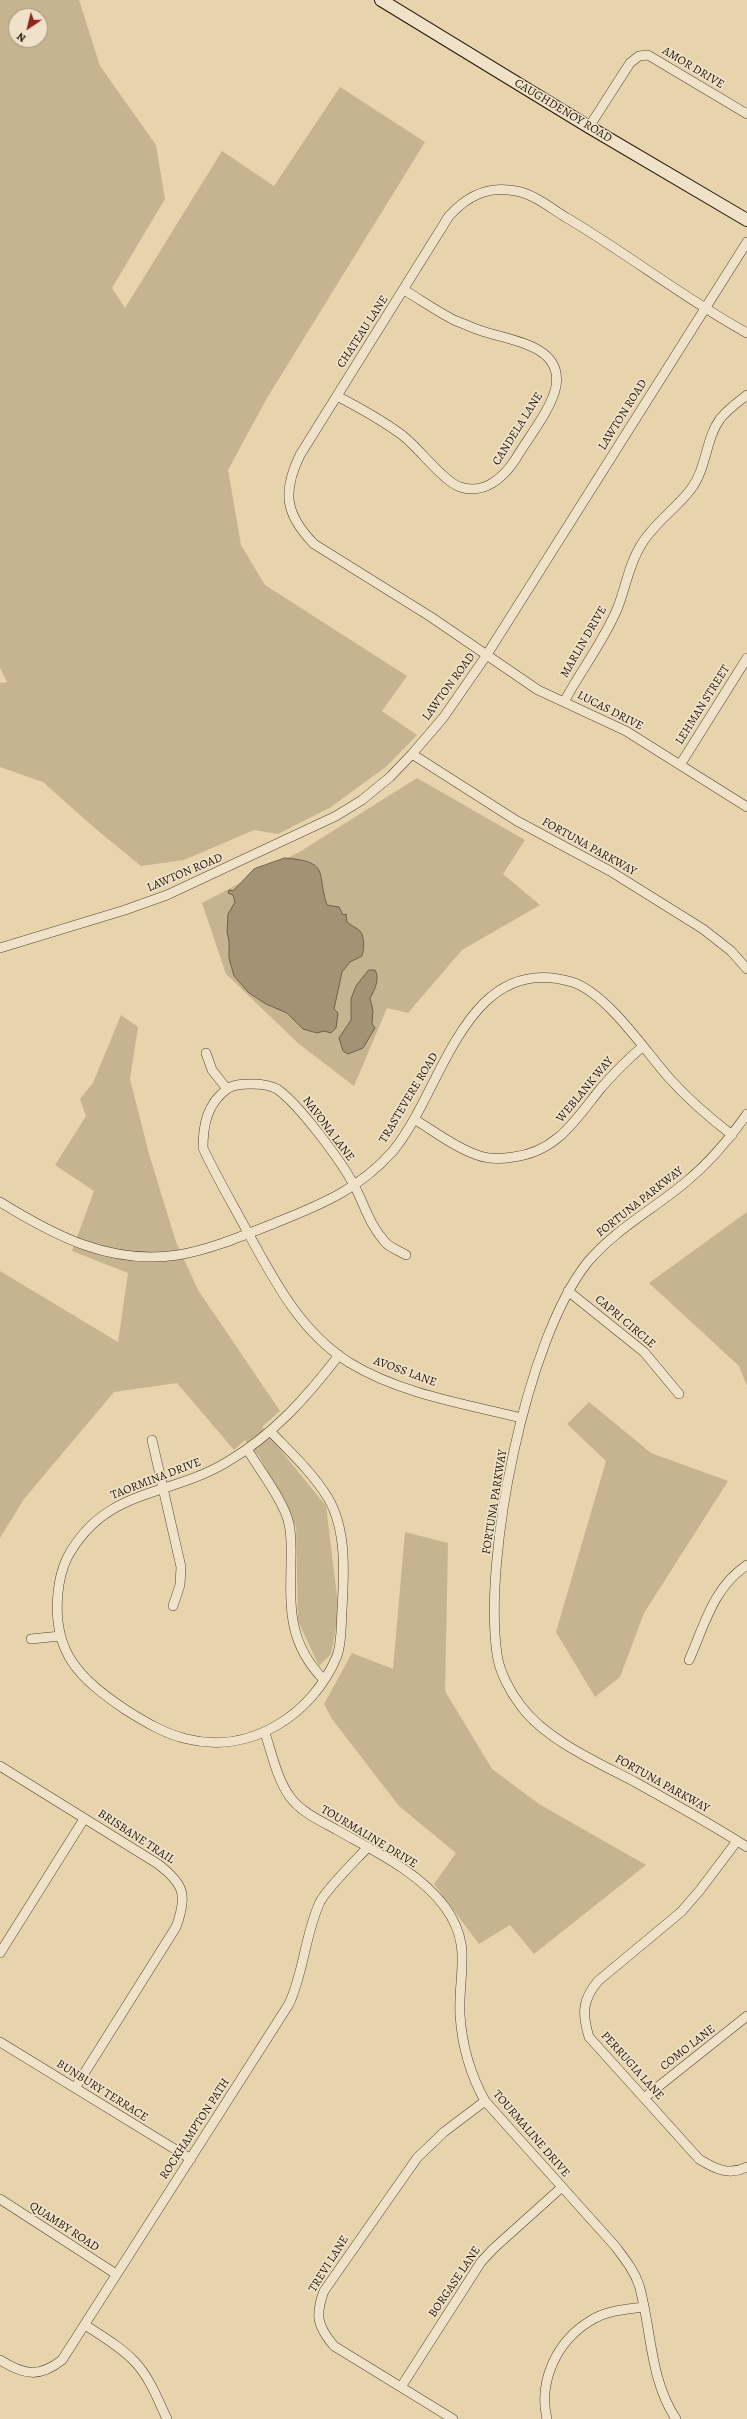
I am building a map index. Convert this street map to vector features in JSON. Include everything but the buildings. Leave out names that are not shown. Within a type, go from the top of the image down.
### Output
[{"type":"street","name":"CAUGHDENOY ROAD","points":[[380,0],[589,127],[747,220]]},
{"type":"street","name":"AMOR DRIVE","points":[[589,127],[630,63],[639,56],[648,55],[747,114]]},
{"type":"street","name":"CHATEAU LANE","points":[[486,656],[431,616],[314,544],[301,530],[288,502],[291,473],[300,455],[449,216],[462,202],[486,191],[502,189],[518,191],[611,244],[705,308]]},
{"type":"street","name":"LAWTON ROAD","points":[[0,948],[125,910],[219,872],[336,816],[362,800],[390,777],[443,718],[486,656],[747,242]]},
{"type":"street","name":"CANDELA LANE","points":[[337,396],[400,434],[417,447],[444,476],[459,487],[473,489],[489,485],[500,479],[513,462],[551,401],[556,382],[552,366],[539,349],[523,341],[479,330],[455,320],[404,290]]},
{"type":"street","points":[[705,308],[747,333]]},
{"type":"street","name":"MARLIN DRIVE","points":[[564,702],[608,628],[618,606],[630,567],[640,545],[655,524],[691,489],[702,470],[712,435],[720,420],[747,395]]},
{"type":"street","name":"LUCAS DRIVE","points":[[486,656],[538,690],[626,731],[747,807]]},
{"type":"street","name":"LEHMAN STREET","points":[[680,765],[747,658]]},
{"type":"street","name":"FORTUNA PARKWAY","points":[[412,754],[517,821],[610,871],[703,929],[731,951],[747,969]]},
{"type":"street","name":"TRASTEVERE ROAD","points":[[0,1202],[45,1230],[78,1244],[116,1254],[154,1256],[178,1255],[215,1245],[329,1201],[355,1186],[377,1168],[394,1149],[414,1119],[468,1022],[485,1001],[498,991],[518,982],[532,978],[554,978],[574,983],[593,993],[608,1006],[642,1047],[700,1110],[732,1135]]},
{"type":"street","name":"WEBLANK WAY","points":[[414,1119],[459,1147],[478,1155],[502,1159],[525,1156],[545,1148],[558,1140],[577,1121],[623,1063],[642,1047]]},
{"type":"street","points":[[206,1053],[212,1070],[227,1089],[218,1097],[208,1112],[203,1127],[203,1148],[248,1233]]},
{"type":"street","name":"NAVONA LANE","points":[[227,1089],[242,1084],[261,1084],[276,1088],[290,1099],[316,1130],[355,1186],[367,1217],[387,1244],[406,1255]]},
{"type":"street","name":"FORTUNA PARKWAY","points":[[747,1114],[732,1135],[688,1181],[603,1246],[587,1264],[568,1291],[544,1344],[522,1418],[510,1471],[497,1563],[495,1612],[497,1656],[506,1680],[520,1706],[536,1723],[551,1734],[747,1848]]},
{"type":"street","name":"AVOSS LANE","points":[[248,1233],[291,1306],[317,1337],[339,1355],[381,1379],[430,1395],[522,1418]]},
{"type":"street","name":"CAPRI CIRCLE","points":[[568,1291],[644,1352],[679,1394]]},
{"type":"street","name":"TAORMINA DRIVE","points":[[270,1431],[315,1480],[328,1499],[337,1518],[342,1541],[341,1639],[338,1654],[324,1680],[300,1710],[284,1722],[265,1733],[219,1743],[188,1740],[162,1731],[97,1691],[74,1665],[60,1636],[57,1608],[60,1580],[65,1561],[78,1538],[94,1521],[110,1509],[215,1468],[247,1449],[270,1431],[308,1396],[339,1355]]},
{"type":"street","points":[[152,1440],[182,1567],[180,1585],[173,1606]]},
{"type":"street","points":[[247,1449],[289,1522],[292,1538],[290,1604],[294,1633],[314,1669],[324,1680]]},
{"type":"street","points":[[689,1660],[721,1588],[732,1575],[747,1565]]},
{"type":"street","points":[[31,1639],[60,1636]]},
{"type":"street","name":"TOURMALINE DRIVE","points":[[265,1733],[277,1772],[291,1799],[304,1812],[368,1847],[398,1866],[430,1890],[454,1921],[461,1939],[463,1957],[460,2013],[463,2039],[472,2074],[485,2101],[615,2246],[631,2267],[638,2284],[644,2307],[655,2372],[662,2395],[676,2419]]},
{"type":"street","name":"BRISBANE TRAIL","points":[[0,1766],[84,1819],[136,1849],[174,1877],[181,1890],[184,1902],[176,1927],[75,2088]]},
{"type":"street","points":[[0,1954],[84,1819]]},
{"type":"street","name":"PERRUGIA LANE","points":[[737,1841],[682,1912],[598,1981],[589,1992],[584,2006],[583,2018],[589,2037],[699,2159],[715,2170],[731,2172],[747,2167]]},
{"type":"street","name":"ROCKHAMPTON PATH","points":[[0,2360],[24,2372],[38,2373],[50,2369],[62,2360],[289,2004],[297,1986],[314,1916],[321,1900],[368,1847]]},
{"type":"street","name":"COMO LANE","points":[[644,2098],[747,2016]]},
{"type":"street","name":"BUNBURY TERRACE","points":[[0,2042],[191,2159]]},
{"type":"street","name":"TREVI LANE","points":[[453,2419],[334,2346],[323,2333],[318,2318],[318,2306],[324,2290],[417,2158],[444,2132],[485,2101]]},
{"type":"street","name":"BORGASE LANE","points":[[401,2387],[481,2262],[493,2249],[562,2188]]},
{"type":"street","name":"QUAMBY ROAD","points":[[0,2199],[116,2274]]},
{"type":"street","points":[[547,2419],[545,2388],[551,2365],[558,2351],[573,2333],[590,2320],[608,2313],[644,2307]]},
{"type":"street","points":[[85,2325],[116,2345],[135,2362],[150,2382],[167,2419]]},
{"type":"shaded area","points":[[0,0],[79,0],[100,66],[156,145],[165,199],[112,288],[125,308],[222,151],[274,186],[340,87],[425,142],[267,398],[228,470],[241,545],[265,585],[407,676],[382,711],[417,735],[387,766],[331,807],[278,834],[254,830],[184,860],[141,866],[97,830],[43,782],[0,767],[0,683],[7,682],[0,668]]},
{"type":"shaded area","points":[[417,778],[525,840],[503,874],[540,905],[462,950],[408,1013],[387,1008],[354,1086],[299,1044],[226,974],[202,903],[301,851]]},
{"type":"shaded area","points":[[285,858],[309,862],[316,866],[321,877],[327,905],[339,907],[343,915],[346,914],[347,922],[360,931],[363,936],[364,947],[362,956],[350,962],[342,972],[334,1009],[338,1013],[336,1028],[331,1033],[324,1031],[317,1033],[303,1029],[287,1013],[266,1004],[249,993],[234,976],[229,958],[229,941],[227,932],[228,914],[235,902],[233,895],[228,893],[229,890],[233,891],[254,869]]},
{"type":"shaded area","points":[[369,970],[375,970],[377,977],[375,988],[370,998],[373,1011],[372,1024],[375,1028],[363,1048],[348,1054],[343,1051],[339,1038],[351,1020],[351,999],[356,986]]},
{"type":"shaded area","points":[[121,1015],[138,1027],[130,1079],[149,1154],[176,1242],[198,1290],[280,1411],[262,1427],[326,1506],[339,1612],[331,1654],[319,1666],[298,1621],[296,1527],[260,1458],[245,1440],[234,1450],[177,1383],[114,1392],[24,1499],[0,1538],[0,1271],[118,1342],[128,1273],[72,1251],[94,1191],[55,1165],[86,1116],[80,1099],[93,1083]]},
{"type":"shaded area","points":[[747,1212],[747,1386],[739,1366],[649,1283]]},
{"type":"shaded area","points":[[589,1402],[651,1453],[728,1481],[644,1613],[620,1677],[595,1697],[556,1632],[606,1461],[567,1424]]},
{"type":"shaded area","points":[[405,1532],[448,1543],[445,1691],[492,1769],[539,1804],[646,1865],[534,1954],[510,1925],[479,1944],[434,1884],[456,1853],[399,1806],[332,1719],[324,1704],[352,1653],[393,1669]]}]
